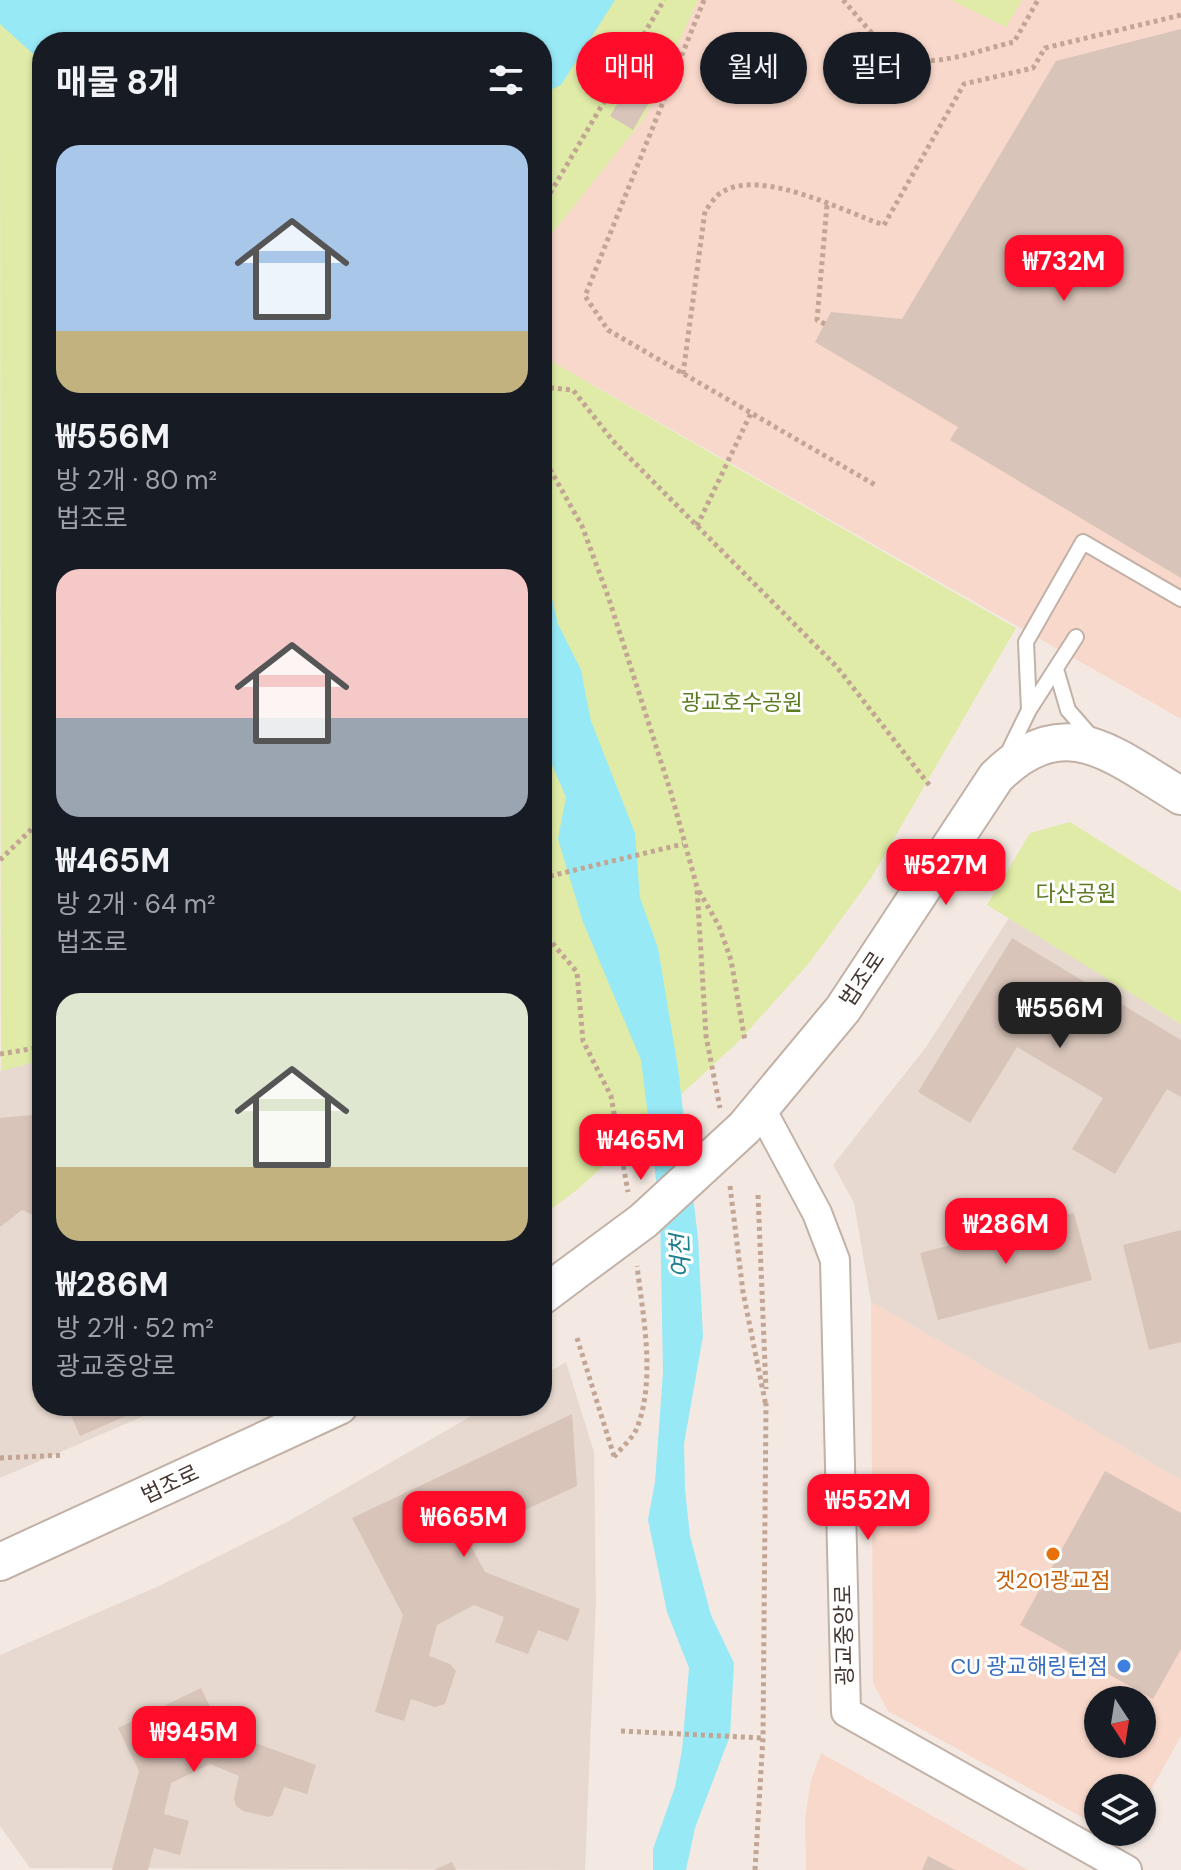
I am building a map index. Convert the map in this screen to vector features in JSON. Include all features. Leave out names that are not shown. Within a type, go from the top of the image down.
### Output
[{"type":"street","name":"법조로","points":[[556,1285],[643,1221],[843,1009],[996,777],[1017,756],[1039,745],[1067,740],[1100,747],[1181,796]]},
{"type":"street","name":"광교중앙로","points":[[742,1116],[817,1213],[835,1260],[846,1712],[1127,1870]]},
{"type":"street","name":"법조로","points":[[0,1562],[317,1416]]},
{"type":"lane","points":[[1029,710],[1026,642],[1083,542],[1181,599]]},
{"type":"lane","points":[[996,777],[1029,710],[1076,637]]},
{"type":"lane","points":[[1056,669],[1068,710],[1100,747]]},
{"type":"path","points":[[552,190],[664,0]]},
{"type":"path","points":[[704,0],[585,296],[608,330],[877,486]]},
{"type":"path","points":[[843,0],[896,54],[914,59],[941,59],[1014,42],[1038,0]]},
{"type":"path","points":[[683,374],[705,211],[720,192],[750,184],[775,186],[884,225],[964,84],[1033,68],[1045,48],[1181,15]]},
{"type":"path","points":[[825,324],[817,320],[827,205]]},
{"type":"path","points":[[552,388],[573,390],[613,441],[837,667],[930,786]]},
{"type":"path","points":[[697,526],[751,413]]},
{"type":"path","points":[[552,473],[582,526],[604,584],[671,793],[697,887],[719,926],[731,960],[745,1041]]},
{"type":"path","points":[[0,860],[32,829]]},
{"type":"path","points":[[552,876],[683,844]]},
{"type":"path","points":[[697,887],[706,1036],[742,1116]]},
{"type":"path","points":[[552,943],[577,972],[583,1041],[611,1096],[623,1147],[629,1195]]},
{"type":"path","points":[[0,1054],[32,1049]]},
{"type":"path","points":[[728,1171],[743,1292],[766,1406]]},
{"type":"path","points":[[755,1870],[763,1738],[766,1406],[758,1195]]},
{"type":"path","points":[[577,1338],[614,1457],[636,1430],[643,1403],[644,1322],[636,1258]]},
{"type":"path","points":[[0,1458],[64,1455]]},
{"type":"path","points":[[621,1731],[763,1738]]},
{"type":"shaded area","points":[[698,0],[951,0],[1006,27],[1022,0],[1181,0],[1181,719],[552,362],[552,233],[645,117],[651,104],[684,104],[684,32]]},
{"type":"shaded area","points":[[1009,918],[1181,1024],[1181,1480],[871,1302],[854,1203],[833,1165],[926,1047]]},
{"type":"shaded area","points":[[32,1063],[32,1416],[144,1416],[0,1478],[0,1071]]},
{"type":"shaded area","points":[[871,1302],[1181,1480],[1181,1736],[1156,1781],[1156,1774],[1084,1774],[1084,1818],[888,1711],[873,1683]]},
{"type":"shaded area","points":[[566,1362],[594,1452],[596,1601],[585,1870],[30,1868],[0,1826],[0,1655],[159,1586],[287,1522],[472,1416],[552,1416],[552,1370]]},
{"type":"shaded area","points":[[821,1753],[1028,1870],[806,1870],[805,1819],[811,1780]]},
{"type":"green space","points":[[0,0],[698,0],[684,32],[576,32],[576,104],[651,104],[645,117],[552,233],[552,32],[32,32],[32,1063],[1,1071]]},
{"type":"green space","points":[[951,0],[1022,0],[1006,27]]},
{"type":"green space","name":"광교호수공원","points":[[552,362],[1016,628],[871,878],[809,963],[736,1044],[578,1189],[552,1208]]},
{"type":"green space","name":"다산공원","points":[[1070,822],[1181,892],[1181,1024],[987,905],[1030,833]]},
{"type":"water","points":[[0,0],[615,0],[595,32],[576,32],[576,61],[561,85],[552,89],[552,32],[32,32],[32,53],[0,24]]},
{"type":"water","name":"여천","points":[[552,599],[558,624],[581,670],[591,721],[635,833],[640,898],[658,948],[678,1068],[698,1238],[703,1336],[684,1444],[685,1489],[690,1536],[711,1615],[734,1663],[730,1736],[695,1828],[686,1870],[653,1870],[653,1849],[675,1787],[682,1750],[689,1668],[667,1612],[648,1520],[655,1482],[663,1372],[660,1211],[641,1060],[583,922],[558,839],[566,797],[552,765]]},
{"type":"building","points":[[1181,29],[1181,578],[950,440],[958,427],[815,342],[831,312],[902,319],[1056,61]]},
{"type":"building","points":[[617,104],[648,104],[633,130],[610,116]]},
{"type":"building","points":[[1012,938],[1181,1040],[1181,1097],[1167,1089],[1115,1174],[1072,1149],[1103,1098],[1017,1047],[970,1123],[918,1092]]},
{"type":"building","points":[[32,1115],[32,1214],[22,1210],[0,1227],[0,1118]]},
{"type":"building","points":[[1074,1213],[1092,1280],[938,1320],[920,1253]]},
{"type":"building","points":[[1181,1230],[1181,1342],[1149,1350],[1123,1245]]},
{"type":"building","points":[[572,1414],[577,1486],[466,1537],[485,1572],[580,1609],[568,1641],[538,1630],[528,1654],[495,1642],[504,1617],[474,1605],[437,1625],[429,1656],[450,1664],[456,1671],[445,1704],[435,1707],[411,1699],[404,1721],[375,1712],[403,1615],[352,1518]]},
{"type":"building","points":[[71,1416],[126,1416],[80,1436]]},
{"type":"building","points":[[1105,1471],[1181,1513],[1181,1649],[1156,1694],[1156,1686],[1130,1686],[1020,1625]]},
{"type":"building","points":[[201,1688],[222,1731],[316,1765],[307,1794],[284,1787],[273,1815],[269,1817],[243,1811],[236,1806],[234,1798],[239,1776],[210,1764],[171,1783],[164,1814],[189,1821],[180,1855],[154,1848],[148,1870],[112,1870],[139,1771],[118,1728]]},
{"type":"building","points":[[928,1856],[955,1870],[922,1870]]},
{"type":"building","points":[[452,1862],[456,1870],[434,1870]]},
{"type":"place","name":"겟201광교점","points":[[1053,1554]]},
{"type":"place","name":"CU 광교해링턴점","points":[[1124,1666]]}]
